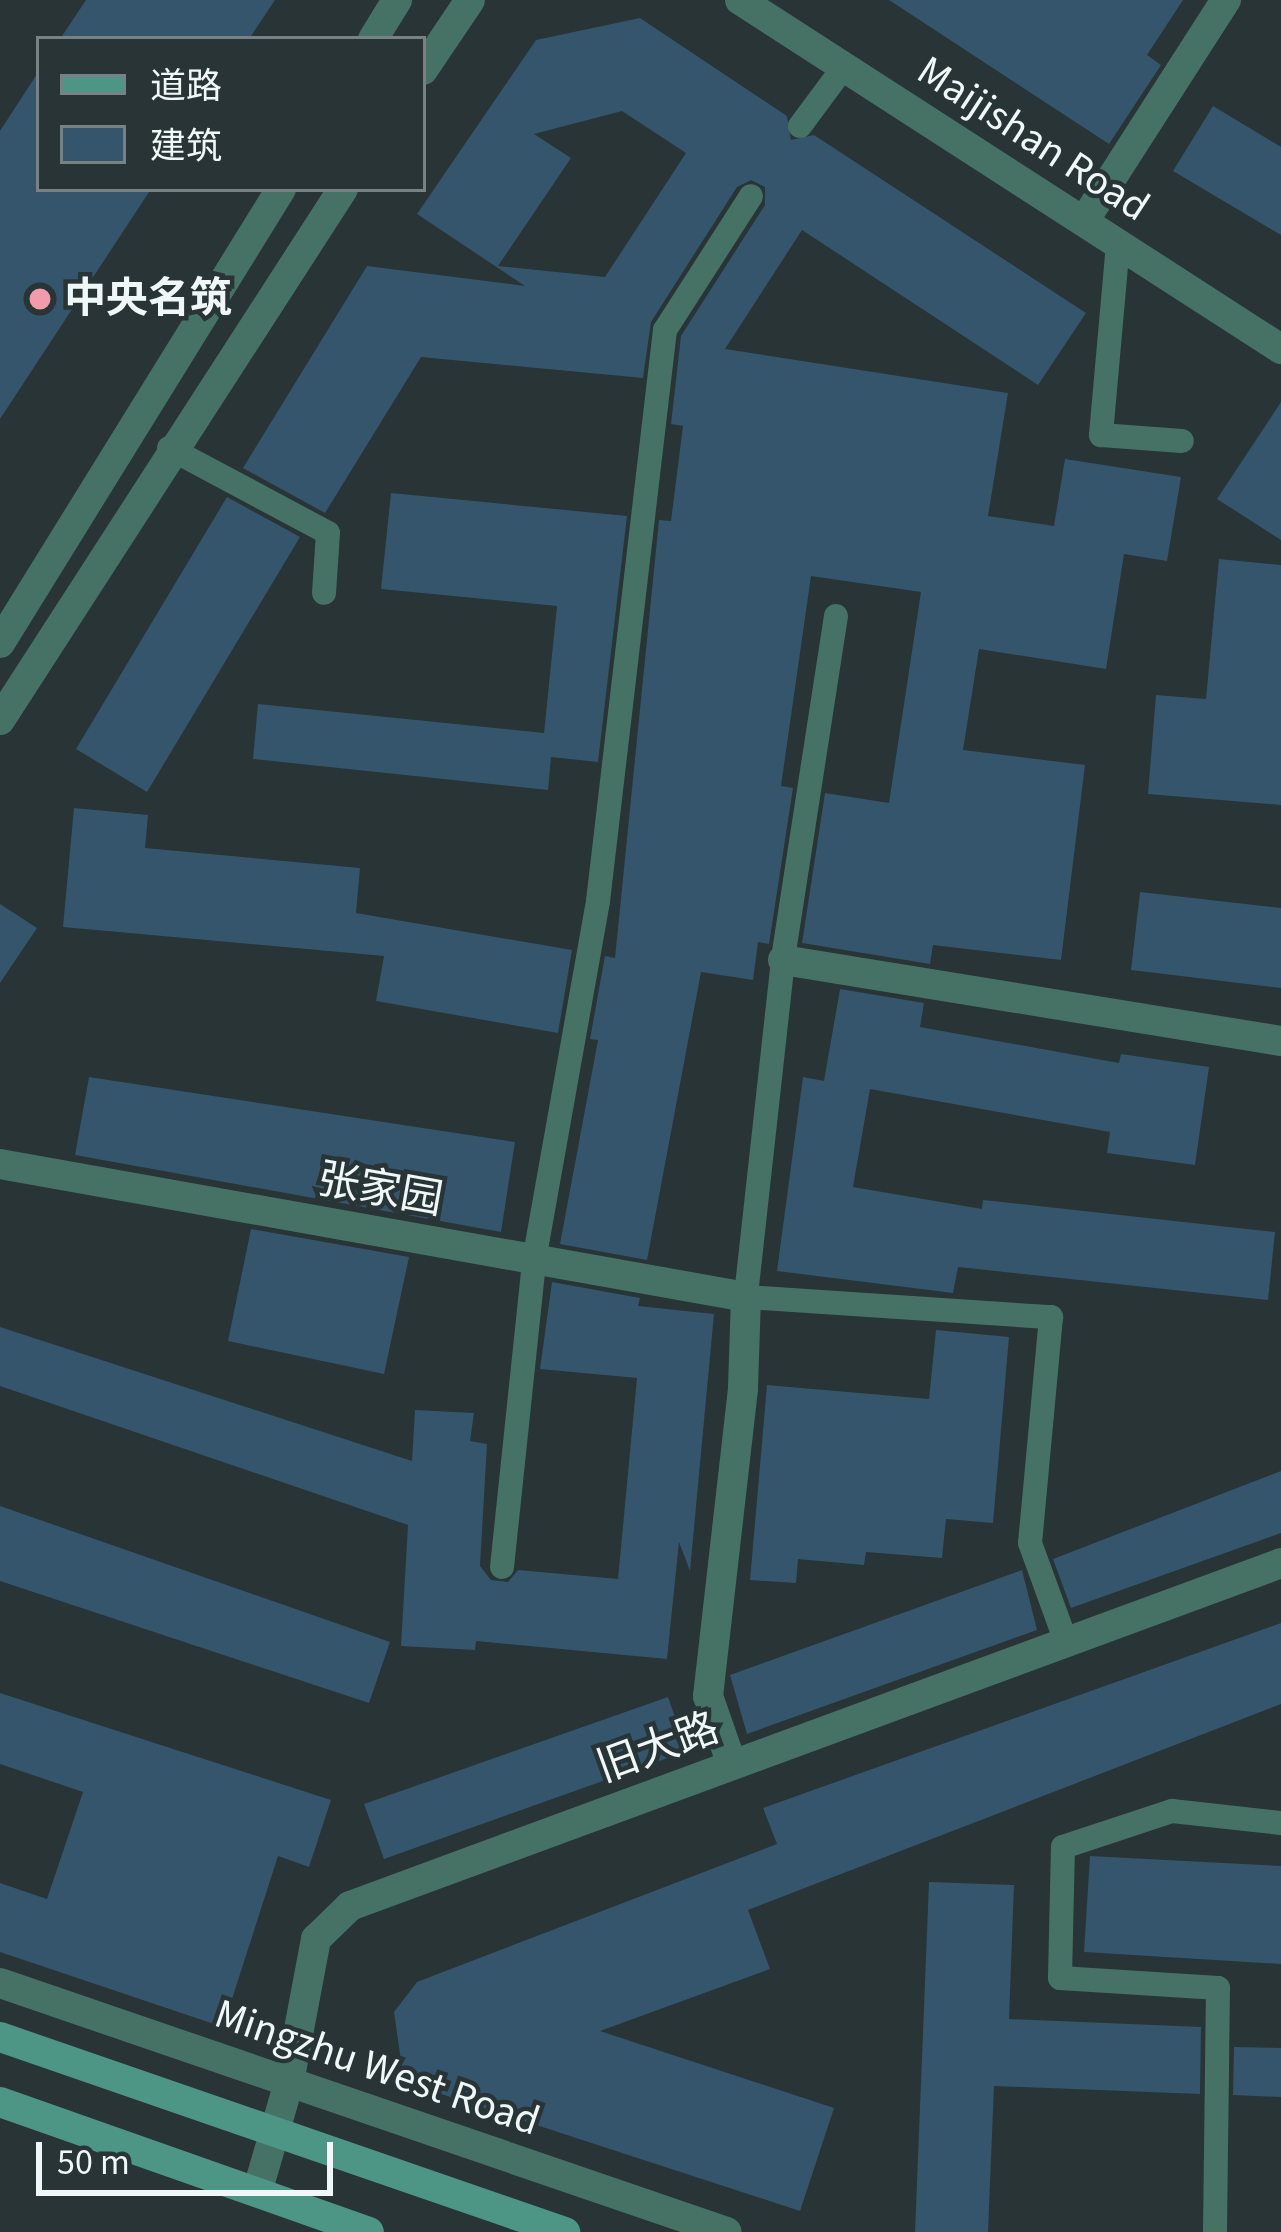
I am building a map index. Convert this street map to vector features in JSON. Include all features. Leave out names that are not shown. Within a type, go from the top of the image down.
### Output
[{"type":"main road","points":[[0,2036],[565,2232]]},
{"type":"main road","points":[[0,2102],[258,2189],[369,2232]]},
{"type":"street","points":[[375,36],[397,0]]},
{"type":"street","points":[[426,66],[470,0]]},
{"type":"street","name":"Maijishan Road","points":[[740,0],[1281,349]]},
{"type":"street","points":[[1084,221],[1226,0]]},
{"type":"street","points":[[0,643],[278,192]]},
{"type":"street","points":[[0,720],[169,448],[341,192]]},
{"type":"street","points":[[783,960],[1281,1041]]},
{"type":"street","name":"张家园","points":[[0,1164],[746,1297]]},
{"type":"street","points":[[732,1766],[707,1696],[743,1389],[746,1297]]},
{"type":"street","name":"旧大路","points":[[258,2189],[289,2082],[316,1939],[350,1906],[1281,1563]]},
{"type":"street","name":"Mingzhu West Road","points":[[0,1983],[727,2232]]},
{"type":"lane","points":[[800,125],[843,68]]},
{"type":"lane","points":[[502,1567],[535,1256],[598,902],[665,330],[751,196]]},
{"type":"lane","points":[[1118,244],[1101,435],[1182,441]]},
{"type":"lane","points":[[169,448],[328,533],[324,592]]},
{"type":"lane","points":[[746,1297],[783,960],[836,616]]},
{"type":"lane","name":"张家园","points":[[746,1297],[1051,1317],[1030,1543],[1066,1642]]},
{"type":"lane","points":[[1215,2232],[1218,1988],[1060,1978],[1063,1847],[1172,1811],[1281,1822]]},
{"type":"building","points":[[86,0],[275,0],[251,36],[62,36]]},
{"type":"building","points":[[889,0],[1183,0],[1147,55],[1161,65],[1109,144]]},
{"type":"building","points":[[640,18],[787,116],[791,140],[814,135],[1086,313],[1038,385],[802,230],[725,349],[1008,393],[988,516],[1054,526],[1065,459],[1181,477],[1167,561],[1124,554],[1106,669],[979,649],[963,750],[1085,765],[1061,960],[933,945],[930,964],[802,943],[825,793],[889,803],[921,592],[811,576],[781,786],[793,788],[769,944],[758,942],[753,980],[701,972],[647,1260],[560,1244],[598,1040],[590,1039],[605,956],[615,958],[659,520],[671,521],[683,426],[671,424],[681,336],[765,205],[765,187],[751,180],[737,187],[651,322],[643,378],[421,357],[325,513],[243,468],[367,266],[525,286],[417,214],[536,40]],"holes":[[[622,111],[686,153],[605,277],[498,266],[571,158],[534,134]]]},
{"type":"building","name":"中央名筑","points":[[36,76],[36,192],[149,192],[0,419],[0,131]]},
{"type":"building","points":[[1213,106],[1281,147],[1281,235],[1173,171]]},
{"type":"building","points":[[1281,402],[1281,540],[1217,499]]},
{"type":"building","points":[[391,493],[627,516],[598,762],[551,757],[548,790],[253,759],[258,704],[544,733],[557,606],[381,589]]},
{"type":"building","points":[[227,497],[300,537],[147,792],[76,749]]},
{"type":"building","points":[[1219,559],[1281,565],[1281,805],[1148,794],[1156,695],[1206,699]]},
{"type":"building","points":[[74,808],[148,815],[145,848],[360,868],[356,913],[572,950],[558,1033],[376,1001],[384,956],[63,927]]},
{"type":"building","points":[[1140,892],[1281,908],[1281,988],[1131,970]]},
{"type":"building","points":[[0,904],[37,928],[0,983]]},
{"type":"building","points":[[840,989],[924,1003],[920,1027],[1119,1063],[1121,1054],[1209,1067],[1195,1165],[1107,1153],[1110,1132],[870,1089],[853,1187],[982,1209],[983,1200],[1275,1232],[1268,1300],[958,1267],[953,1293],[777,1271],[803,1077],[824,1081]]},
{"type":"building","points":[[89,1077],[515,1142],[501,1232],[75,1155]]},
{"type":"building","points":[[251,1229],[409,1257],[384,1374],[228,1341]]},
{"type":"building","points":[[552,1282],[640,1298],[638,1306],[714,1314],[690,1571],[679,1542],[667,1659],[476,1641],[475,1650],[401,1646],[408,1525],[0,1386],[0,1327],[412,1461],[415,1410],[474,1413],[470,1441],[487,1444],[480,1566],[491,1580],[508,1582],[518,1570],[618,1579],[637,1378],[540,1369]]},
{"type":"building","points":[[936,1330],[1009,1337],[993,1523],[946,1519],[942,1558],[866,1552],[864,1565],[798,1559],[796,1583],[750,1580],[767,1385],[929,1399]]},
{"type":"building","points":[[1281,1471],[1281,1533],[1071,1608],[1053,1559]]},
{"type":"building","points":[[0,1506],[390,1642],[369,1703],[0,1581]]},
{"type":"building","points":[[1022,1570],[1037,1630],[747,1734],[730,1675]]},
{"type":"building","points":[[1281,1623],[1281,1704],[748,1910],[770,1969],[600,2031],[834,2108],[800,2211],[432,2091],[402,2068],[394,2012],[417,1982],[777,1844],[763,1808]]},
{"type":"building","points":[[0,1693],[331,1800],[309,1867],[278,1856],[223,2027],[0,1952],[0,1883],[47,1899],[83,1792],[0,1764]]},
{"type":"building","points":[[668,1697],[687,1751],[384,1859],[364,1804]]},
{"type":"building","points":[[1090,1856],[1281,1866],[1281,1964],[1084,1952]]},
{"type":"building","points":[[929,1882],[1014,1885],[1009,2019],[1201,2027],[1200,2094],[994,2086],[988,2232],[915,2232]]},
{"type":"building","points":[[1234,2047],[1281,2048],[1281,2097],[1233,2095]]},
{"type":"place","name":"中央名筑","points":[[40,299]]}]
